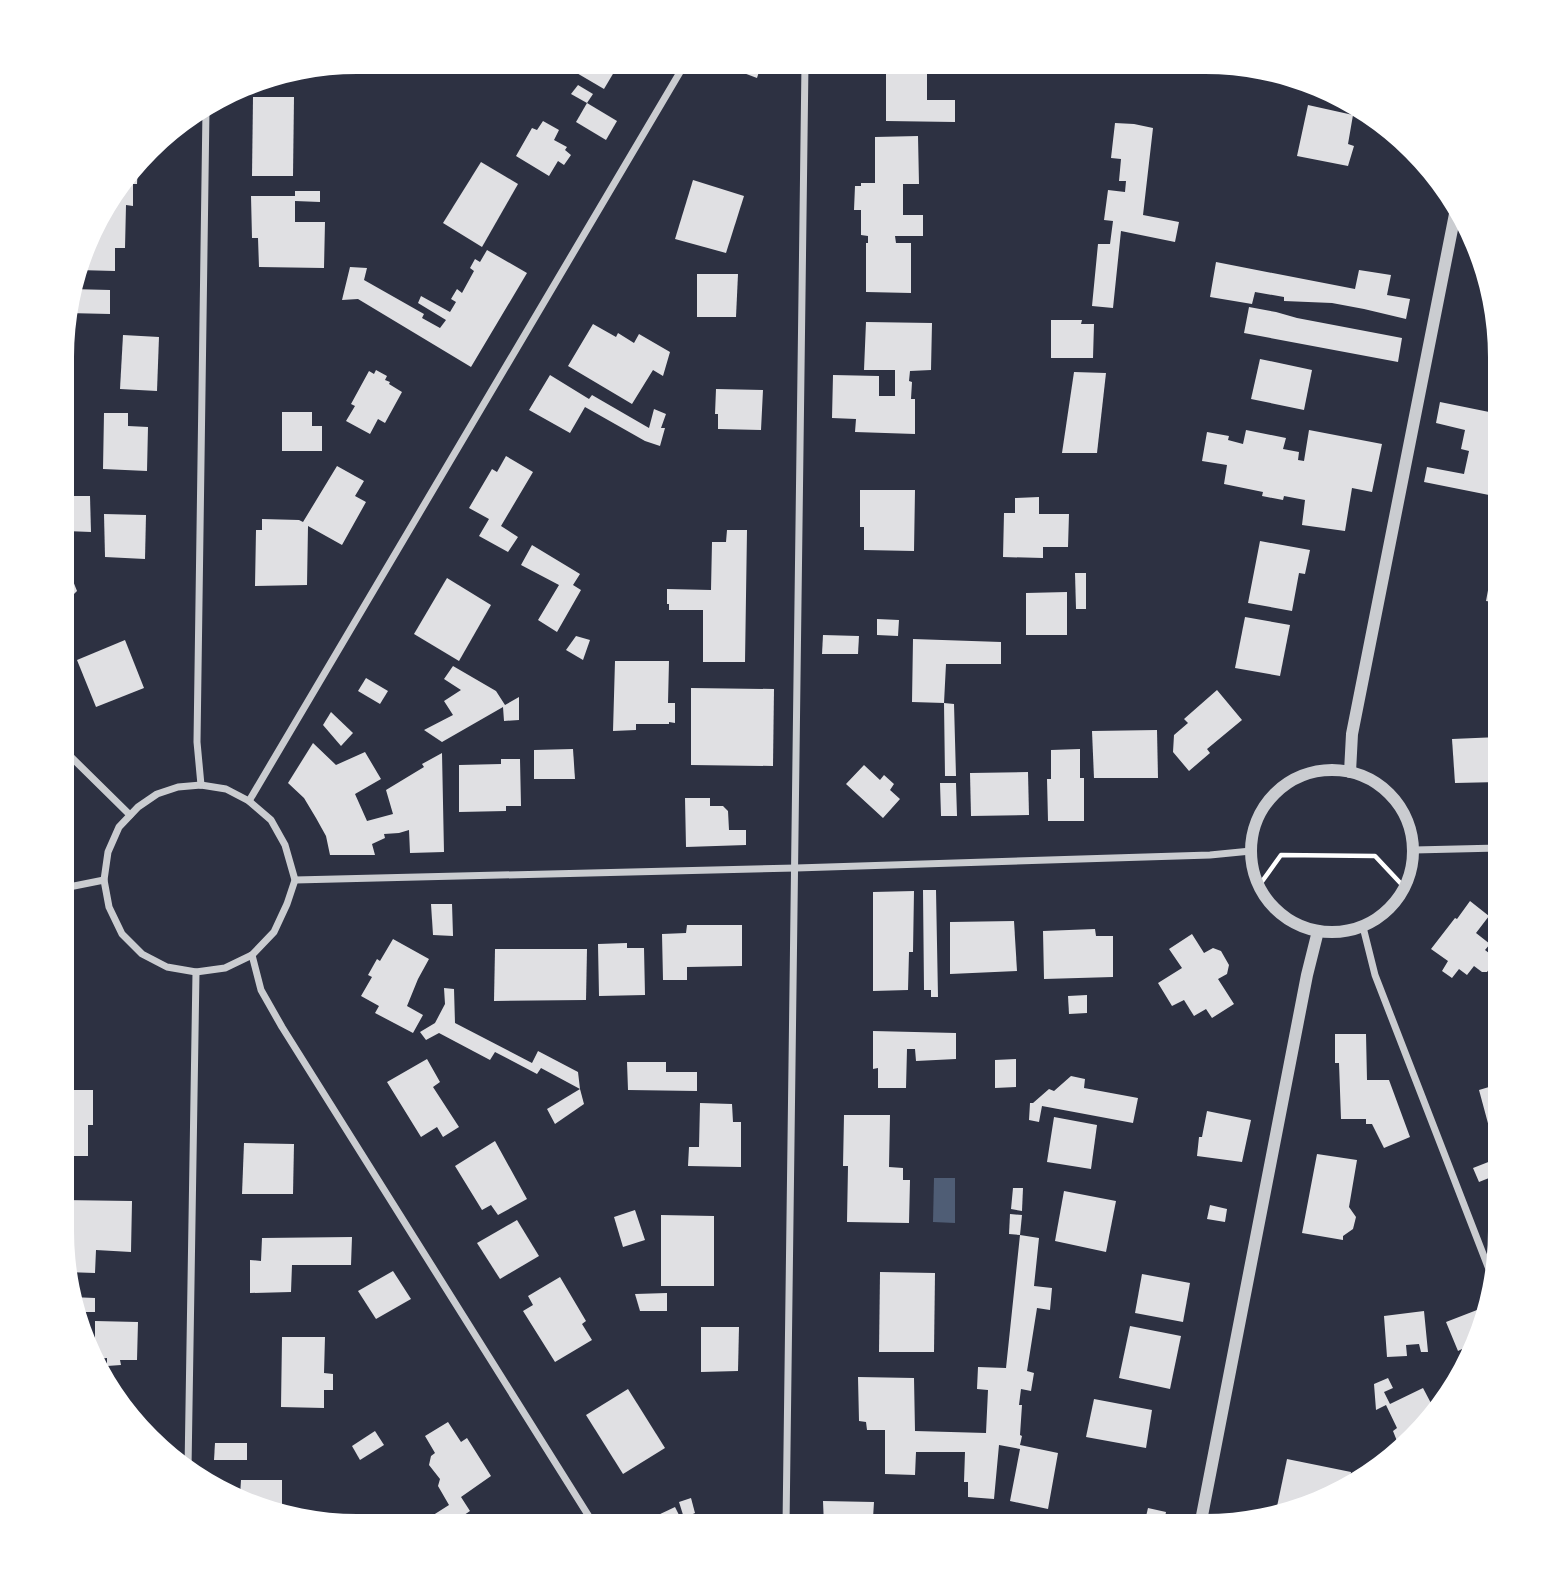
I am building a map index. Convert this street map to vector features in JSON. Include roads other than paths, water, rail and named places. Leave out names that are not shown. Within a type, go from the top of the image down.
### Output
[{"type":"street","points":[[249,801],[679,74]]},
{"type":"street","points":[[786,1514],[805,74]]},
{"type":"street","points":[[201,785],[197,742],[206,117]]},
{"type":"street","points":[[1350,772],[1352,734],[1453,222]]},
{"type":"street","points":[[74,760],[130,816]]},
{"type":"street","points":[[1326,770],[1350,772],[1375,782],[1395,800],[1409,823],[1414,850],[1412,869],[1405,888],[1394,904],[1363,927],[1341,932],[1318,931],[1297,924],[1278,912],[1258,887],[1251,851],[1255,828],[1265,806],[1282,788],[1303,776],[1326,770]]},
{"type":"street","points":[[201,785],[226,789],[249,801],[271,820],[285,845],[295,880],[274,932],[252,955],[225,968],[195,972],[167,967],[142,954],[122,934],[109,907],[104,880],[108,852],[120,827],[138,807],[157,794],[178,787],[201,785]]},
{"type":"street","points":[[1414,850],[1488,848]]},
{"type":"street","points":[[295,880],[796,868],[1210,855],[1251,851]]},
{"type":"street","points":[[74,886],[104,880]]},
{"type":"street","points":[[1363,927],[1375,975],[1486,1261]]},
{"type":"street","points":[[1202,1514],[1307,975],[1318,931]]},
{"type":"street","points":[[252,955],[261,990],[282,1027],[587,1514]]},
{"type":"street","points":[[188,1459],[195,972]]},
{"type":"water","points":[[934,1178],[955,1178],[955,1223],[933,1222]]}]
